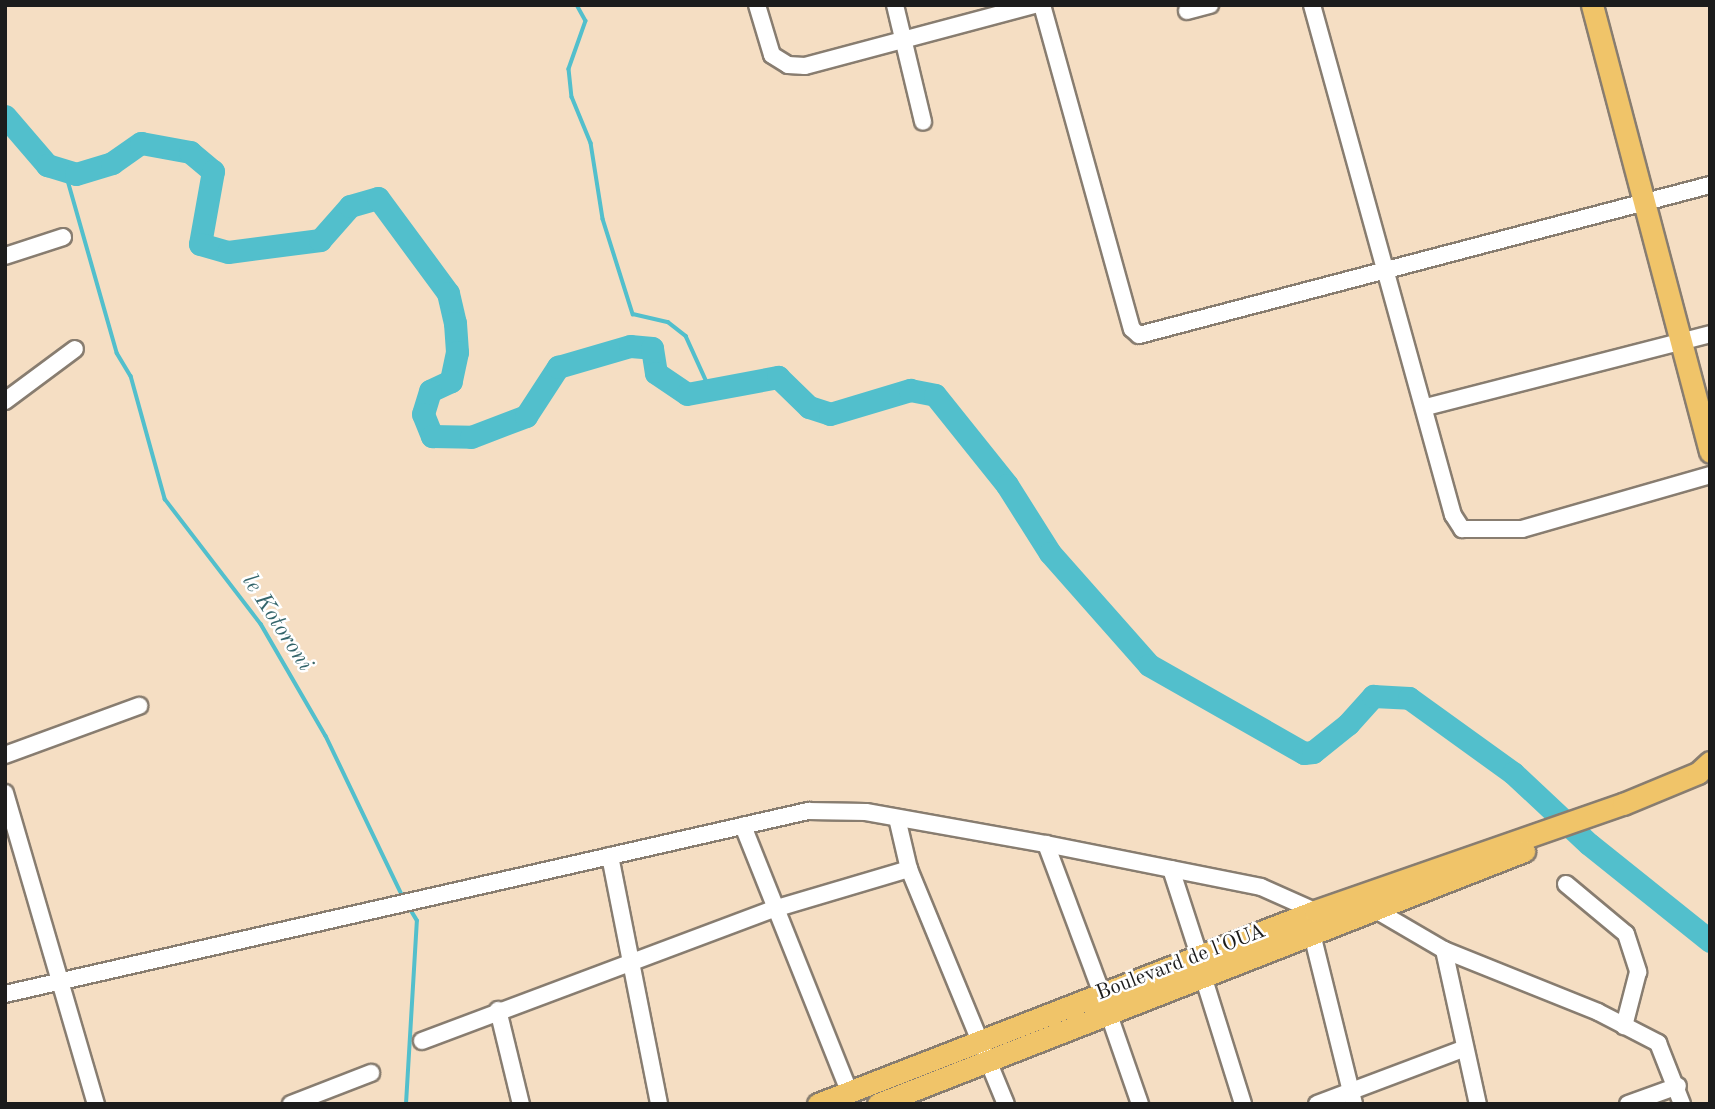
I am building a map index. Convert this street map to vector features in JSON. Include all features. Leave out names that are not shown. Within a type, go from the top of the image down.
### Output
[{"type":"main road","points":[[1592,5],[1710,452]]},
{"type":"main road","name":"Boulevard de l'OUA","points":[[818,1104],[849,1091],[986,1050],[1201,966],[1315,911],[1366,902],[1551,834],[1698,773],[1710,762]]},
{"type":"main road","points":[[1201,966],[1312,934],[1366,902]]},
{"type":"main road","points":[[878,1104],[986,1050]]},
{"type":"street","points":[[757,5],[772,54],[788,65],[805,66],[1035,5]]},
{"type":"street","points":[[895,5],[923,122]]},
{"type":"street","points":[[1042,5],[1132,329],[1139,335],[1710,185]]},
{"type":"street","points":[[1187,11],[1210,5]]},
{"type":"street","points":[[1312,5],[1426,407],[1453,515],[1462,529],[1522,529],[1710,475]]},
{"type":"street","points":[[5,257],[63,237]]},
{"type":"street","points":[[1426,407],[1710,334]]},
{"type":"street","points":[[5,401],[75,349]]},
{"type":"street","points":[[5,755],[139,706]]},
{"type":"street","points":[[5,793],[57,983],[96,1104]]},
{"type":"street","points":[[5,994],[808,811],[897,818],[1046,844],[1261,887],[1315,911]]},
{"type":"street","points":[[897,818],[909,869],[986,1050],[1006,1104]]},
{"type":"street","points":[[743,826],[849,1091]]},
{"type":"street","points":[[1046,844],[1140,1104]]},
{"type":"street","points":[[610,856],[659,1104]]},
{"type":"street","points":[[422,1041],[498,1010],[774,909],[909,869]]},
{"type":"street","points":[[1171,869],[1243,1104]]},
{"type":"street","points":[[1566,884],[1626,934],[1638,972],[1624,1026]]},
{"type":"street","points":[[1366,902],[1444,950],[1624,1026],[1658,1044],[1678,1086],[1682,1104]]},
{"type":"street","points":[[1312,934],[1352,1098]]},
{"type":"street","points":[[1444,950],[1478,1104]]},
{"type":"street","points":[[498,1010],[521,1104]]},
{"type":"street","points":[[1317,1104],[1352,1098],[1465,1048]]},
{"type":"street","points":[[291,1104],[371,1073]]},
{"type":"street","points":[[1629,1104],[1678,1086]]},
{"type":"waterway","points":[[577,5],[586,21],[569,69],[572,97],[591,143],[603,219],[633,314],[668,322],[686,336],[711,391]]},
{"type":"waterway","points":[[5,116],[47,165],[76,174],[112,163],[141,143],[190,152],[213,171],[200,244],[228,252],[320,240],[350,206],[378,198],[448,293],[455,323],[457,352],[451,381],[430,391],[423,414],[432,436],[471,437],[526,416],[558,367],[630,346],[652,348],[656,373],[687,394],[778,377],[809,407],[830,414],[910,390],[935,395],[1007,485],[1050,553],[1149,665],[1304,753],[1313,752],[1348,724],[1373,696],[1409,698],[1513,773],[1589,844],[1710,941]]},
{"type":"waterway","name":"le Kotoroni","points":[[65,170],[117,353],[131,376],[165,499],[261,624],[326,736],[404,899]]},
{"type":"waterway","name":"le Kotoroni","points":[[406,1104],[417,921],[408,906]]}]
